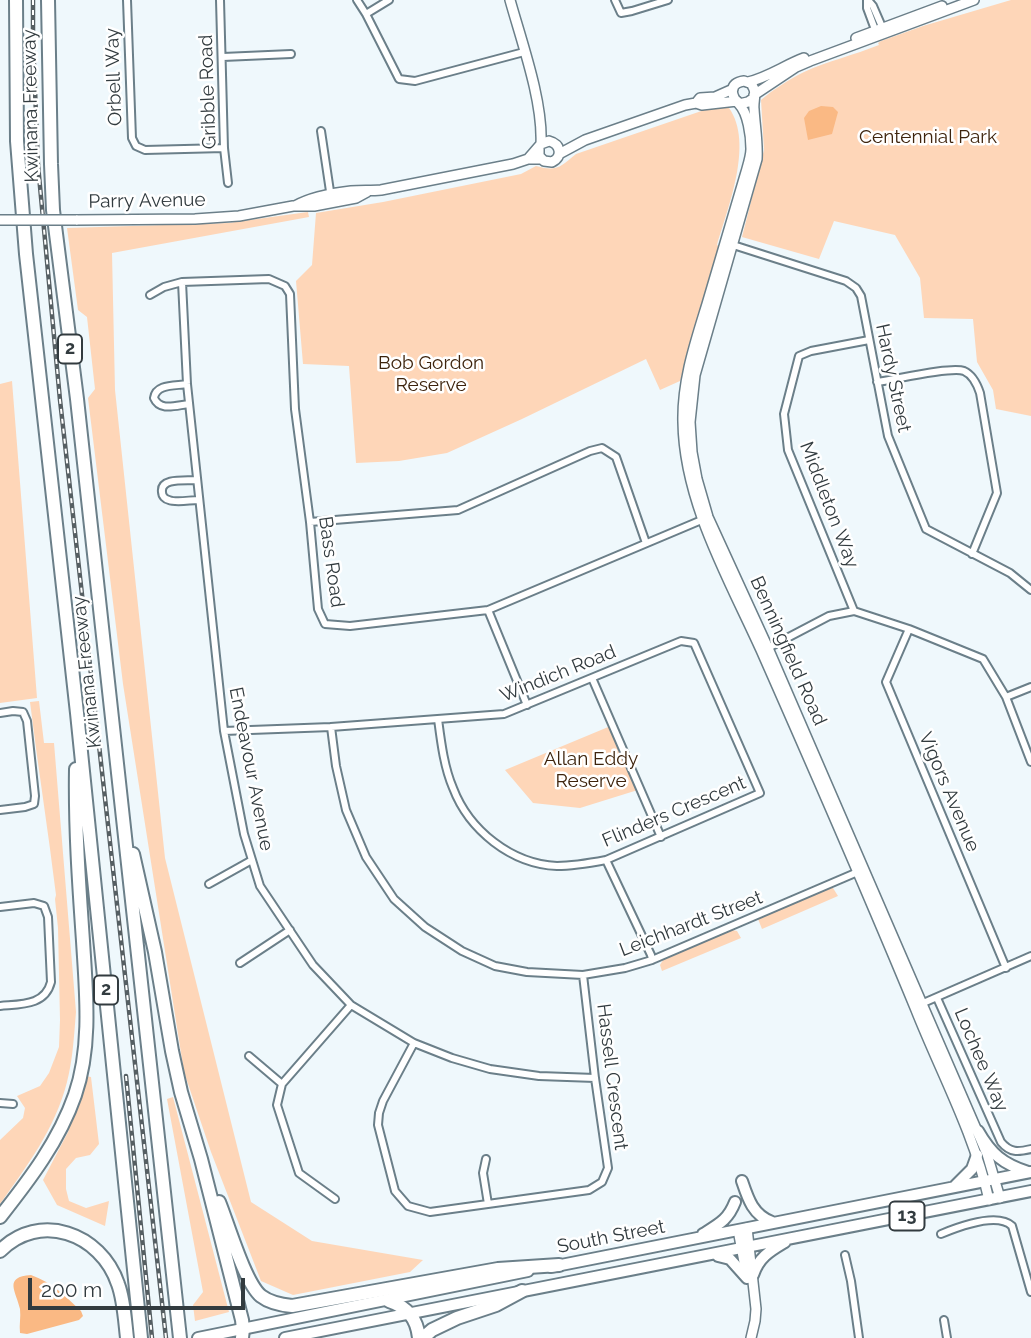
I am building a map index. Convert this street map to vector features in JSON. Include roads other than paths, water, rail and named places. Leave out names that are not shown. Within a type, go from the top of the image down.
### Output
[{"type":"highway","name":"Kwinana Freeway","points":[[16,0],[17,141],[21,202],[141,1338]]},
{"type":"highway","name":"Kwinana Freeway","points":[[48,0],[53,210],[77,399],[180,1338]]},
{"type":"highway","points":[[0,1217],[40,1164],[61,1128],[76,1093],[83,1064],[87,1014],[76,819],[77,713]]},
{"type":"highway","points":[[119,789],[155,952],[181,1092],[201,1159],[242,1334]]},
{"type":"highway","points":[[978,1131],[987,1147],[997,1157],[1010,1166],[1030,1172]]},
{"type":"highway","points":[[954,1187],[972,1168],[977,1155]]},
{"type":"highway","points":[[201,1159],[250,1283],[261,1296],[277,1304],[292,1306],[498,1269],[559,1265]]},
{"type":"highway","name":"South Street","points":[[198,1338],[242,1334],[559,1265],[1030,1172]]},
{"type":"highway","points":[[742,1181],[757,1213],[762,1219],[773,1223]]},
{"type":"highway","name":"South Street","points":[[285,1338],[1031,1191]]},
{"type":"highway","points":[[694,1238],[727,1218],[735,1202]]},
{"type":"highway","points":[[0,1251],[11,1241],[33,1231],[62,1232],[88,1243],[103,1256],[115,1275],[127,1338]]},
{"type":"highway","points":[[707,1255],[727,1257],[751,1280],[756,1266],[767,1252],[790,1238]]},
{"type":"highway","points":[[610,1255],[607,1266],[615,1273]]},
{"type":"highway","points":[[389,1301],[399,1304],[411,1314],[421,1338],[457,1318],[496,1305],[522,1291]]},
{"type":"main road","points":[[510,0],[546,144]]},
{"type":"main road","name":"Parry Avenue","points":[[0,220],[195,219],[239,216],[293,206],[306,200],[331,199],[355,190],[367,192],[527,159],[552,162],[559,154],[585,141],[685,105],[748,102],[796,67],[957,0]]},
{"type":"main road","name":"Parry Avenue","points":[[696,103],[700,98],[715,97],[733,89],[740,81],[760,79],[793,62],[974,0]]},
{"type":"main road","points":[[748,82],[754,88],[754,96]]},
{"type":"main road","points":[[733,89],[732,94],[738,102]]},
{"type":"main road","name":"Benningfield Road","points":[[729,244],[757,159],[754,96]]},
{"type":"main road","name":"Benningfield Road","points":[[738,102],[747,117],[751,149],[695,374],[691,402],[692,453],[698,486],[706,518],[861,871],[977,1155],[990,1180]]},
{"type":"main road","name":"Parry Avenue","points":[[546,144],[585,141]]},
{"type":"main road","points":[[541,159],[538,152],[546,144]]},
{"type":"main road","points":[[527,159],[546,144],[558,146],[559,154]]},
{"type":"main road","name":"Benningfield Road","points":[[918,1005],[987,1153],[994,1199]]},
{"type":"main road","points":[[743,1229],[756,1315],[751,1338]]},
{"type":"street","name":"Orbell Way","points":[[127,0],[132,138],[136,146],[145,150],[224,148]]},
{"type":"street","name":"Gribble Road","points":[[220,0],[224,148],[228,183]]},
{"type":"street","points":[[357,0],[399,79],[415,80],[524,52]]},
{"type":"street","points":[[366,14],[388,0]]},
{"type":"street","points":[[615,0],[621,13],[668,0]]},
{"type":"street","points":[[867,0],[867,8],[880,32]]},
{"type":"street","points":[[223,57],[291,54]]},
{"type":"street","points":[[321,131],[331,199]]},
{"type":"street","name":"Hardy Street","points":[[729,244],[846,281],[856,288],[861,296],[888,436],[926,529],[1010,572],[1031,590]]},
{"type":"street","name":"Bass Road","points":[[150,295],[163,287],[181,282],[269,279],[285,286],[290,294],[295,409],[318,609],[325,624],[350,626],[488,610],[706,518]]},
{"type":"street","name":"Endeavour Avenue","points":[[181,282],[196,480],[224,731],[244,834],[260,886],[313,965],[351,1005],[414,1043],[490,1069],[539,1076],[595,1078]]},
{"type":"street","name":"Middleton Way","points":[[854,611],[788,450],[784,414],[799,356],[811,351],[869,340]]},
{"type":"street","points":[[877,382],[951,370],[964,371],[975,380],[980,393],[997,493],[972,554]]},
{"type":"street","points":[[187,384],[160,387],[153,398],[163,407],[190,404]]},
{"type":"street","points":[[310,522],[458,510],[590,451],[603,448],[616,457],[646,543]]},
{"type":"street","points":[[196,480],[169,481],[163,486],[162,492],[170,501],[198,500]]},
{"type":"street","points":[[488,610],[527,705]]},
{"type":"street","points":[[765,650],[828,616],[854,611],[909,629],[983,659],[1006,697],[1031,762]]},
{"type":"street","name":"Vigors Avenue","points":[[909,629],[886,682],[1006,968]]},
{"type":"street","name":"Windich Road","points":[[224,731],[331,727],[504,714],[681,641],[694,643],[760,793]]},
{"type":"street","points":[[592,678],[661,837]]},
{"type":"street","points":[[1006,697],[1031,687]]},
{"type":"street","points":[[0,713],[23,712],[27,721],[35,796],[34,804],[0,810]]},
{"type":"street","name":"Flinders Crescent","points":[[438,719],[453,789],[474,825],[499,846],[526,859],[555,866],[606,860],[760,793]]},
{"type":"street","name":"Leichhardt Street","points":[[331,727],[346,810],[366,856],[394,899],[425,927],[461,951],[495,966],[527,972],[583,975],[625,968],[652,960],[861,871]]},
{"type":"street","points":[[209,884],[252,860]]},
{"type":"street","points":[[606,860],[652,960]]},
{"type":"street","points":[[0,907],[34,903],[44,906],[48,917],[51,982],[43,997],[30,1003],[0,1006]]},
{"type":"street","points":[[240,964],[290,930]]},
{"type":"street","points":[[918,1005],[1031,956]]},
{"type":"street","name":"Hassell Crescent","points":[[414,1043],[383,1101],[378,1125],[395,1191],[408,1206],[430,1212],[589,1190],[602,1182],[608,1168],[583,975]]},
{"type":"street","name":"Lochee Way","points":[[937,998],[1001,1142],[1006,1148],[1016,1152],[1031,1149]]},
{"type":"street","points":[[335,1199],[299,1173],[277,1105],[282,1084],[351,1005]]},
{"type":"street","points":[[249,1056],[282,1084]]},
{"type":"street","points":[[0,1103],[13,1104]]},
{"type":"street","points":[[486,1159],[483,1172],[488,1203]]},
{"type":"street","points":[[941,1234],[973,1224],[999,1219],[1006,1221],[1012,1226],[1031,1292]]},
{"type":"street","points":[[845,1255],[859,1338]]},
{"type":"street","points":[[944,1320],[947,1338]]},
{"type":"railway","points":[[33,0],[38,165],[60,400],[166,1338]]},
{"type":"railway","points":[[126,1076],[152,1338]]},
{"type":"park label","name":"Centennial Park","points":[[928,137]]},
{"type":"park label","name":"Bob Gordon Reserve","points":[[431,374]]},
{"type":"park label","name":"Allan Eddy Reserve","points":[[591,770]]}]
